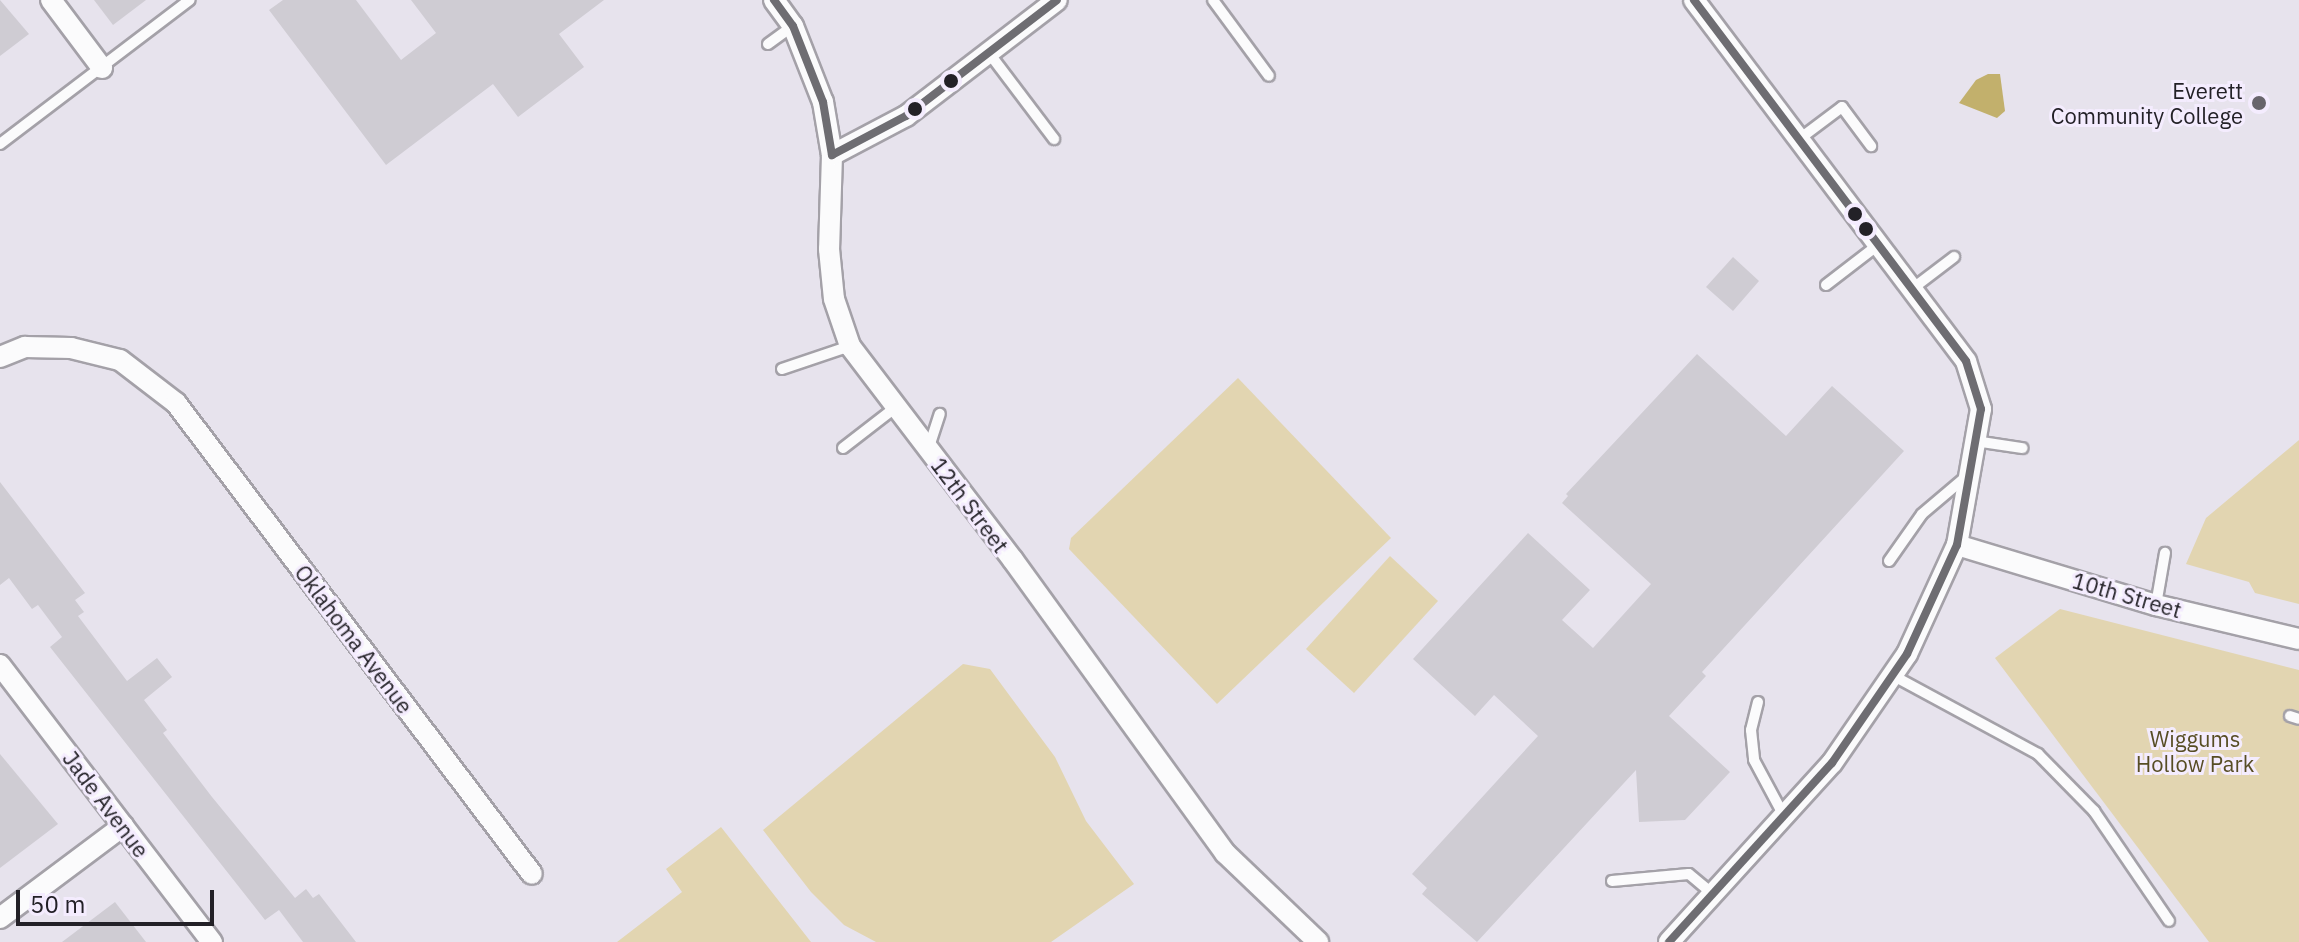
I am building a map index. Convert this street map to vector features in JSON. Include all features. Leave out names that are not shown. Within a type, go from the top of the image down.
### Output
[{"type":"street","points":[[51,0],[102,68]]},
{"type":"street","name":"12th Street","points":[[774,0],[793,26],[823,102],[832,155],[829,249],[834,299],[850,346],[1225,853],[1318,942]]},
{"type":"street","points":[[832,155],[906,116],[1057,0]]},
{"type":"street","points":[[1669,942],[1832,763],[1907,654],[1957,545],[1981,409],[1966,361],[1694,0]]},
{"type":"street","name":"Oklahoma Avenue","points":[[0,357],[25,347],[71,348],[120,360],[176,403],[532,874]]},
{"type":"street","name":"10th Street","points":[[1957,545],[2156,605],[2299,639]]},
{"type":"street","name":"Jade Avenue","points":[[0,665],[212,942]]},
{"type":"street","points":[[0,918],[123,826]]},
{"type":"lane","points":[[0,144],[190,0]]},
{"type":"lane","points":[[1213,0],[1269,76]]},
{"type":"lane","points":[[768,44],[793,26]]},
{"type":"lane","points":[[989,53],[1054,139]]},
{"type":"lane","points":[[1798,140],[1842,107],[1871,146]]},
{"type":"lane","points":[[1826,285],[1878,245]]},
{"type":"lane","points":[[1912,289],[1954,257]]},
{"type":"lane","points":[[782,369],[850,346]]},
{"type":"lane","points":[[843,448],[896,407]]},
{"type":"lane","points":[[928,450],[940,414]]},
{"type":"lane","points":[[1975,441],[2022,448]]},
{"type":"lane","points":[[1889,561],[1922,514],[1969,474]]},
{"type":"lane","points":[[2156,605],[2165,553]]},
{"type":"lane","points":[[1892,675],[2038,754],[2094,811],[2169,921]]},
{"type":"lane","points":[[1758,702],[1751,730],[1754,760],[1784,816]]},
{"type":"lane","points":[[1612,881],[1689,874],[1713,894]]},
{"type":"green space","points":[[1238,378],[1391,538],[1217,704],[1069,549],[1071,538]]},
{"type":"green space","points":[[2299,440],[2299,604],[2255,593],[2249,582],[2186,564],[2206,518]]},
{"type":"green space","points":[[1390,556],[1438,601],[1354,693],[1306,649]]},
{"type":"green space","name":"Wiggums Hollow Park","points":[[2060,609],[2299,670],[2299,942],[2209,942],[1995,658]]},
{"type":"green space","points":[[963,664],[990,669],[1055,757],[1086,821],[1134,884],[1051,942],[876,942],[844,925],[811,892],[763,830]]},
{"type":"green space","points":[[721,827],[811,942],[617,942],[682,892],[666,869]]},
{"type":"shaded area","points":[[1988,74],[2000,74],[2005,111],[1997,118],[1959,103],[1976,80]]},
{"type":"building","points":[[0,0],[29,34],[0,56]]},
{"type":"building","points":[[94,0],[146,0],[113,25]]},
{"type":"building","points":[[283,0],[356,0],[401,60],[436,33],[411,0],[604,0],[559,34],[584,67],[518,117],[493,84],[386,165],[269,10]]},
{"type":"building","points":[[1733,257],[1759,281],[1733,311],[1706,287]]},
{"type":"building","points":[[1697,354],[1786,436],[1832,386],[1904,451],[1702,672],[1706,676],[1669,716],[1730,772],[1685,820],[1639,822],[1636,770],[1477,942],[1422,894],[1427,888],[1412,874],[1538,736],[1494,695],[1475,716],[1413,659],[1528,533],[1590,590],[1562,620],[1593,648],[1651,584],[1562,503],[1568,496],[1566,494]]},
{"type":"building","points":[[0,482],[85,593],[75,600],[84,612],[78,616],[127,681],[157,658],[172,677],[144,700],[167,730],[163,733],[212,797],[295,898],[306,889],[313,898],[319,894],[356,942],[303,942],[279,910],[265,920],[50,647],[62,637],[38,605],[32,609],[9,578],[0,585]]},
{"type":"building","points":[[0,754],[58,824],[0,868]]},
{"type":"building","points":[[115,902],[146,942],[62,942]]},
{"type":"transit line","points":[[774,0],[793,26],[823,102],[832,155],[906,116],[1057,0]]},
{"type":"transit line","points":[[1669,942],[1832,763],[1907,654],[1957,545],[1981,409],[1966,361],[1694,0]]},
{"type":"place","name":"Everett Community College","points":[[2259,103]]}]
